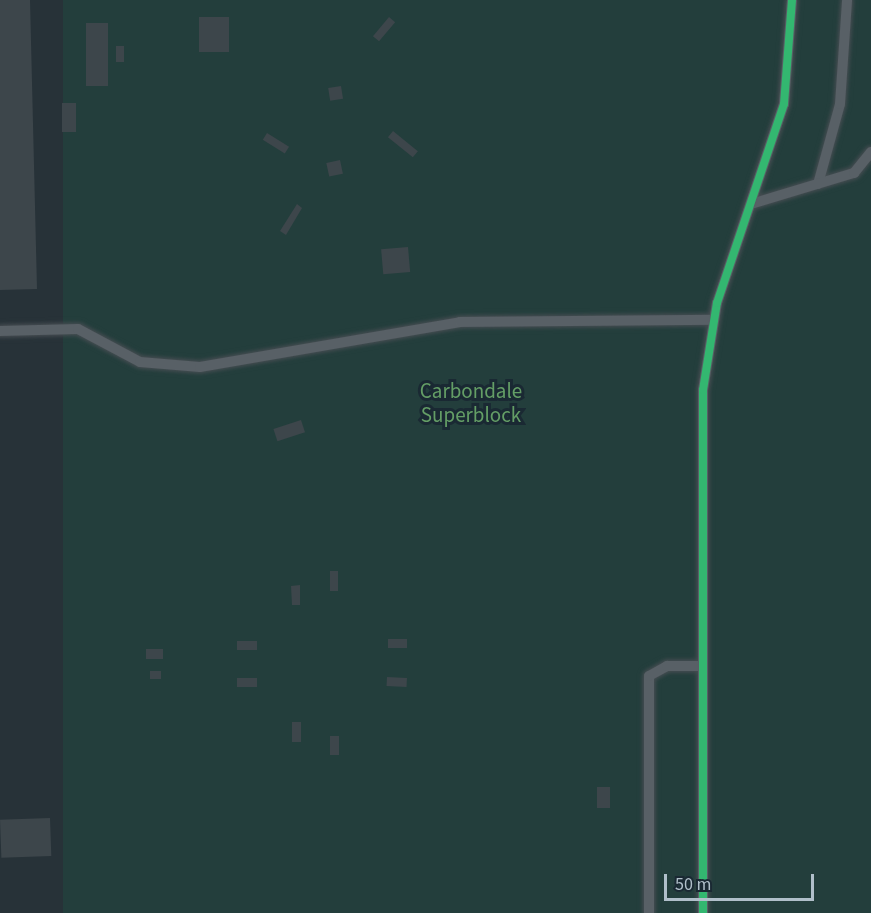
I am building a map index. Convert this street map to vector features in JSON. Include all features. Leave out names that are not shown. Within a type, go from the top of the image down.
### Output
[{"type":"lane","points":[[703,913],[702,420],[713,320],[784,104],[792,0]]},
{"type":"lane","points":[[818,184],[840,104],[847,0]]},
{"type":"lane","points":[[750,204],[854,173],[871,152]]},
{"type":"lane","points":[[0,331],[78,329],[140,362],[201,367],[460,322],[713,320]]},
{"type":"lane","points":[[650,913],[650,676],[667,666],[702,666]]},
{"type":"green space","name":"Carbondale Superblock","points":[[63,0],[871,0],[871,913],[63,913]]},
{"type":"building","points":[[0,0],[30,0],[37,289],[0,290]]},
{"type":"building","points":[[199,17],[229,17],[229,52],[199,52]]},
{"type":"building","points":[[389,17],[395,22],[379,41],[373,36]]},
{"type":"building","points":[[86,23],[108,23],[108,86],[86,86]]},
{"type":"building","points":[[116,46],[124,46],[124,62],[116,62]]},
{"type":"building","points":[[341,86],[343,99],[330,101],[328,88]]},
{"type":"building","points":[[62,103],[76,103],[76,132],[62,132]]},
{"type":"building","points":[[393,131],[418,151],[413,157],[388,137]]},
{"type":"building","points":[[267,133],[289,147],[285,154],[263,140]]},
{"type":"building","points":[[340,160],[343,174],[329,177],[326,163]]},
{"type":"building","points":[[297,204],[302,208],[286,235],[280,231]]},
{"type":"building","points":[[408,247],[410,272],[383,274],[381,249]]},
{"type":"building","points":[[301,420],[305,432],[277,441],[273,429]]},
{"type":"building","points":[[330,571],[338,571],[338,591],[330,591]]},
{"type":"building","points":[[300,585],[300,605],[292,605],[291,586]]},
{"type":"building","points":[[388,639],[407,639],[407,648],[388,648]]},
{"type":"building","points":[[237,641],[257,641],[257,650],[237,650]]},
{"type":"building","points":[[146,649],[163,649],[163,659],[146,659]]},
{"type":"building","points":[[150,671],[161,671],[161,679],[150,679]]},
{"type":"building","points":[[387,677],[407,678],[407,687],[387,686]]},
{"type":"building","points":[[237,678],[257,678],[257,687],[237,687]]},
{"type":"building","points":[[292,722],[301,722],[301,742],[292,742]]},
{"type":"building","points":[[330,736],[339,736],[339,755],[330,755]]},
{"type":"building","points":[[597,787],[610,787],[610,808],[597,808]]},
{"type":"building","points":[[50,818],[51,856],[1,858],[0,820]]},
{"type":"cycle path","points":[[703,913],[703,390],[717,303],[784,104],[792,0]]}]
